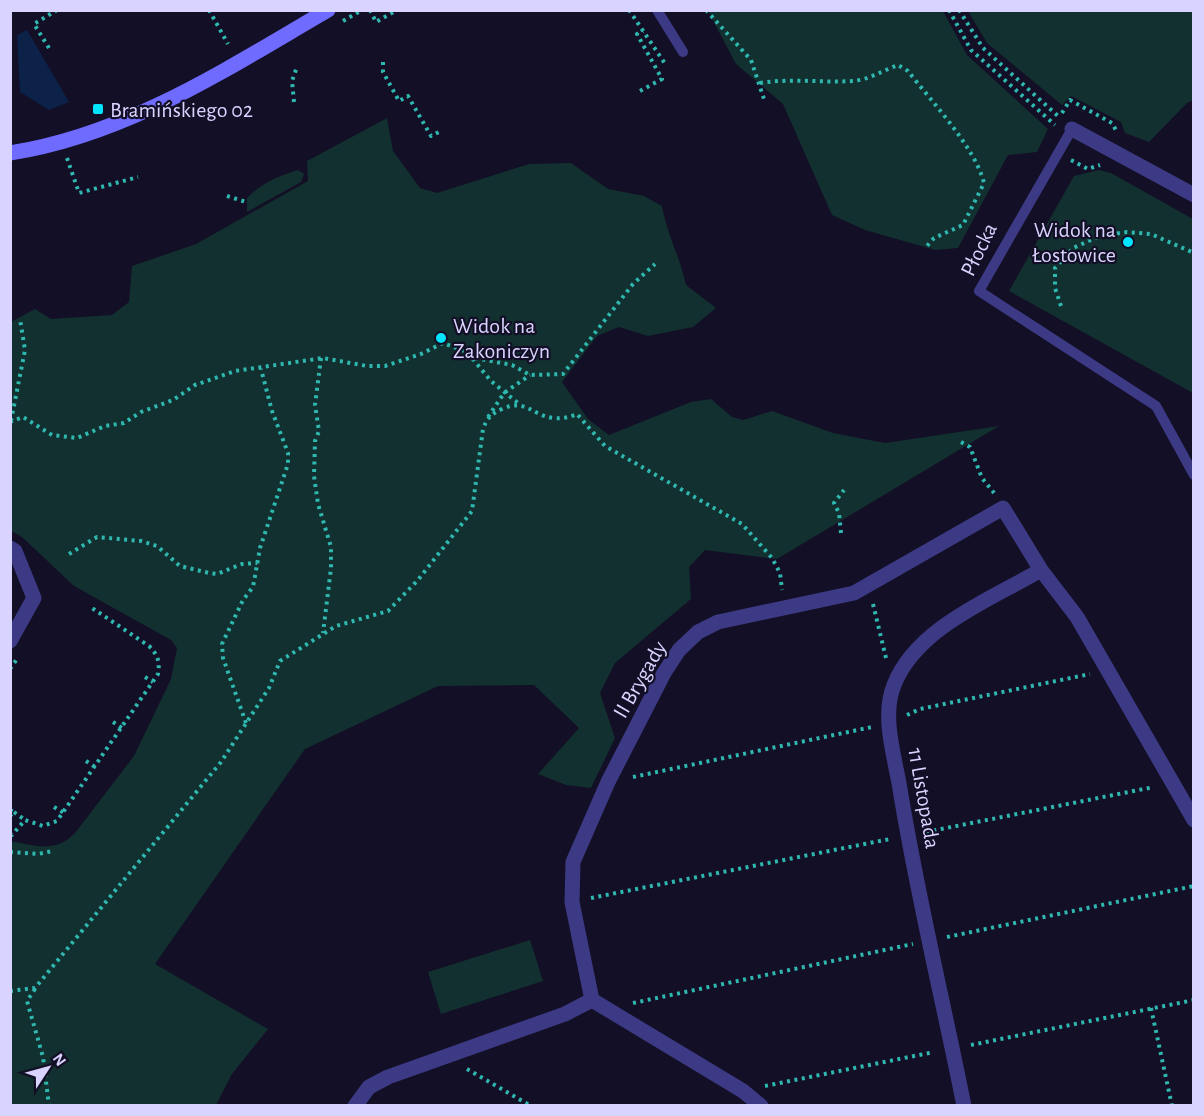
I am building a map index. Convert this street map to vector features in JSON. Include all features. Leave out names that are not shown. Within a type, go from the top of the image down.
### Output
[{"type":"street","points":[[10,153],[82,136],[146,112],[328,10]]},
{"type":"street","name":"Płocka","points":[[1072,129],[1194,195]]},
{"type":"street","points":[[1004,508],[1041,570],[1077,617],[1171,784],[1194,820]]},
{"type":"street","name":"II Brygady","points":[[592,1000],[572,902],[573,861],[608,782],[664,672],[685,644],[698,632],[718,622],[829,600],[861,589],[1004,508]]},
{"type":"street","points":[[10,548],[15,551],[34,598],[10,641]]},
{"type":"street","name":"11 Listopada","points":[[964,1106],[908,836],[890,723],[889,701],[894,684],[917,648],[934,633],[1041,570]]},
{"type":"street","points":[[355,1106],[369,1087],[379,1082],[565,1014],[592,1000],[743,1090],[761,1106]]},
{"type":"lane","points":[[657,10],[682,52]]},
{"type":"lane","name":"Płocka","points":[[1072,129],[979,291],[1156,406],[1194,475]]},
{"type":"path","points":[[49,48],[34,24],[57,10]]},
{"type":"path","points":[[209,10],[228,44]]},
{"type":"path","points":[[340,22],[362,10]]},
{"type":"path","points":[[370,10],[376,22],[397,10]]},
{"type":"path","points":[[629,10],[666,65]]},
{"type":"path","points":[[706,10],[751,60],[765,102]]},
{"type":"path","points":[[949,10],[971,50],[1052,123]]},
{"type":"path","points":[[959,10],[982,48],[1060,117]]},
{"type":"path","points":[[640,91],[662,79],[637,34],[643,31]]},
{"type":"path","points":[[220,49],[238,39]]},
{"type":"path","points":[[383,62],[383,72],[399,101],[408,96],[430,136],[439,132]]},
{"type":"path","points":[[760,83],[785,79],[803,82],[856,81],[898,65],[908,71],[970,152],[980,169],[984,183],[963,225],[934,238],[927,246]]},
{"type":"path","points":[[294,102],[292,81],[297,67]]},
{"type":"path","points":[[66,155],[79,194],[138,177]]},
{"type":"path","points":[[227,196],[246,202]]},
{"type":"path","points":[[1061,306],[1055,288],[1055,268],[1072,248],[1100,236],[1126,232],[1151,234],[1194,253]]},
{"type":"path","points":[[472,357],[490,363],[512,365],[530,375],[563,374],[633,284],[656,264]]},
{"type":"path","points":[[20,320],[25,350],[10,422],[23,417],[52,435],[70,439],[124,423],[141,412],[173,400],[195,385],[234,371],[261,369],[321,358],[367,366],[385,366],[421,354],[443,343],[454,345],[472,357],[504,393],[520,404],[554,418],[577,414],[605,446],[742,524],[772,558],[780,573],[786,609]]},
{"type":"path","points":[[321,358],[315,405],[319,431],[315,441],[314,476],[318,504],[331,547],[331,567],[323,633]]},
{"type":"path","points":[[246,725],[223,658],[222,644],[243,600],[253,587],[257,563],[288,464],[288,453],[272,411],[261,369]]},
{"type":"path","points":[[49,1106],[44,1057],[27,1001],[35,988],[220,762],[269,688],[280,661],[336,626],[388,611],[418,580],[472,511],[483,429],[488,418],[504,393],[530,375]]},
{"type":"path","points":[[488,418],[512,404],[520,404]]},
{"type":"path","points":[[961,442],[970,447],[982,478],[1004,508]]},
{"type":"path","points":[[841,533],[839,513],[834,503],[844,490]]},
{"type":"path","points":[[69,554],[97,537],[141,541],[157,546],[180,566],[209,573],[217,574],[242,564],[257,563]]},
{"type":"path","points":[[874,606],[882,642]]},
{"type":"path","points":[[12,813],[43,826],[57,821],[158,674],[160,664],[156,653],[92,608]]},
{"type":"path","points":[[608,782],[890,723],[920,709],[1107,671]]},
{"type":"path","points":[[145,677],[153,682]]},
{"type":"path","points":[[113,722],[122,728]]},
{"type":"path","points":[[86,760],[95,767]]},
{"type":"path","points":[[572,902],[1171,784]]},
{"type":"path","points":[[54,807],[64,813]]},
{"type":"path","points":[[10,834],[12,835],[25,820]]},
{"type":"path","points":[[10,852],[38,855],[53,851]]},
{"type":"path","points":[[608,1008],[1194,886]]},
{"type":"path","points":[[10,991],[35,988]]},
{"type":"path","points":[[1151,1008],[1172,1106]]},
{"type":"path","points":[[446,1057],[531,1106]]},
{"type":"green space","points":[[708,11],[943,11],[967,55],[1048,129],[1037,152],[1008,155],[958,248],[935,250],[865,230],[832,215],[783,104],[736,64]]},
{"type":"green space","points":[[968,11],[1193,11],[1193,100],[1187,103],[1149,142],[1125,133],[1121,122],[1071,96],[1062,105],[987,43]]},
{"type":"green space","points":[[387,118],[393,151],[420,188],[437,193],[529,164],[571,163],[608,189],[644,196],[662,206],[686,285],[716,308],[693,327],[648,336],[619,327],[597,336],[562,382],[588,419],[609,435],[691,402],[711,399],[732,417],[743,420],[772,411],[833,433],[885,443],[999,426],[777,559],[705,550],[689,567],[691,599],[615,663],[600,693],[615,738],[591,788],[566,785],[538,774],[579,728],[534,685],[438,686],[305,749],[155,964],[268,1029],[232,1074],[216,1105],[11,1105],[11,841],[37,846],[53,846],[75,833],[134,756],[171,679],[177,648],[171,640],[74,586],[22,537],[11,531],[11,322],[35,309],[51,319],[112,315],[129,302],[132,266],[196,244],[308,181],[307,161]]},
{"type":"green space","points":[[298,170],[304,174],[301,182],[247,212],[247,198],[258,188]]},
{"type":"green space","points":[[1099,170],[1111,173],[1193,219],[1193,393],[1009,291],[1074,176]]},
{"type":"green space","points":[[530,940],[543,981],[441,1014],[428,972]]},
{"type":"water","points":[[27,30],[69,102],[49,110],[20,92],[17,35]]},
{"type":"place","name":"Bramińskiego 02","points":[[98,109]]},
{"type":"place","name":"Widok na Łostowice","points":[[1128,242]]},
{"type":"place","name":"Widok na Zakoniczyn","points":[[441,338]]}]
